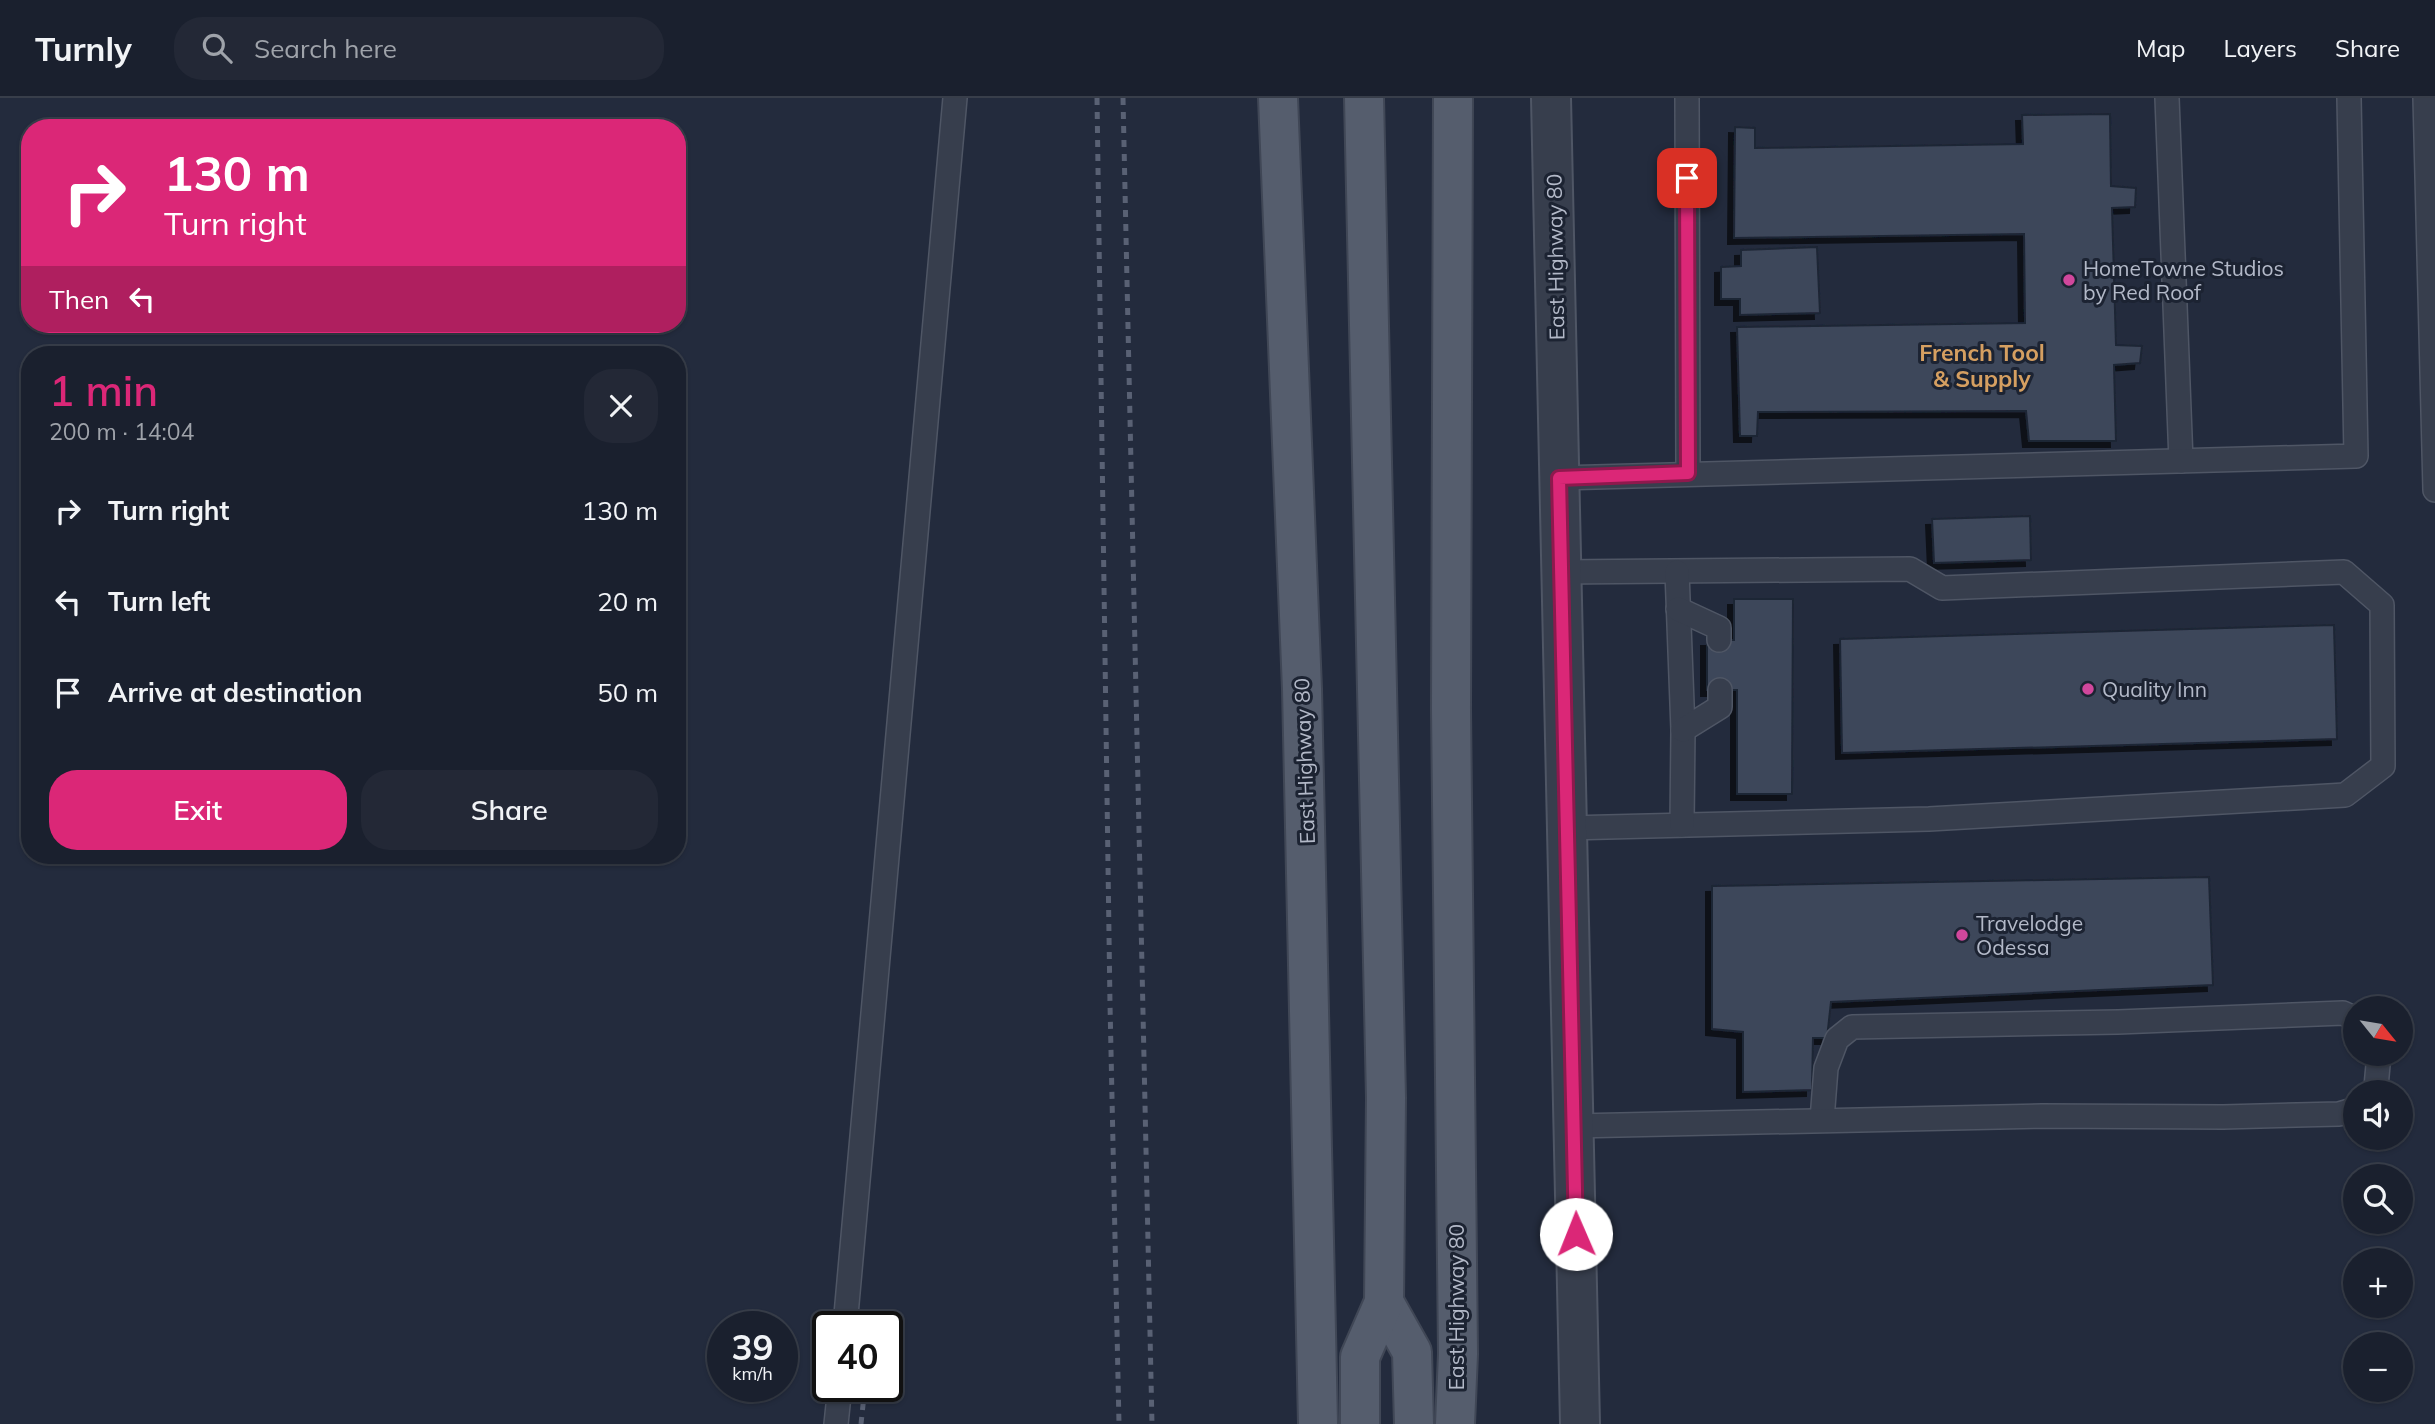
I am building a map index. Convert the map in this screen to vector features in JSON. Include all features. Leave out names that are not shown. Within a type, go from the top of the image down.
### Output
[{"type":"main road","name":"East Highway 80","points":[[1278,98],[1301,662],[1318,1424]]},
{"type":"main road","points":[[1360,1424],[1360,1357],[1384,1302],[1386,1098],[1364,98]]},
{"type":"main road","name":"East Highway 80","points":[[1453,98],[1451,709],[1458,1341],[1455,1424]]},
{"type":"main road","points":[[1384,1302],[1412,1352],[1414,1424]]},
{"type":"street","name":"East Highway 80","points":[[1551,98],[1580,1424]]},
{"type":"lane","points":[[846,1311],[955,98]]},
{"type":"lane","points":[[1687,98],[1688,473]]},
{"type":"lane","points":[[2167,98],[2181,461]]},
{"type":"lane","points":[[1559,478],[2356,456],[2349,98]]},
{"type":"lane","points":[[2425,98],[2435,490]]},
{"type":"lane","points":[[1562,572],[1910,569],[1942,588],[2344,572],[2382,605],[2383,766],[2345,795],[1929,818],[1567,828]]},
{"type":"lane","points":[[1677,572],[1683,730],[1682,825]]},
{"type":"lane","points":[[1678,609],[1719,628],[1719,640]]},
{"type":"lane","points":[[1683,730],[1720,707],[1720,690]]},
{"type":"lane","points":[[1822,1120],[1826,1068],[1837,1039],[1852,1027],[2343,1016]]},
{"type":"lane","points":[[1574,1126],[2042,1116],[2223,1117],[2343,1111]]},
{"type":"lane","points":[[836,1424],[838,1402]]},
{"type":"building","name":"HomeTowne Studios by Red Roof","points":[[2110,114],[2111,186],[2136,188],[2135,207],[2112,208],[2116,345],[2142,346],[2140,363],[2114,365],[2116,441],[2029,441],[2026,411],[1758,412],[1757,436],[1740,436],[1737,327],[2025,323],[2024,234],[1734,238],[1735,127],[1755,128],[1755,148],[2023,144],[2022,115]]},
{"type":"building","points":[[1817,247],[1820,313],[1740,315],[1740,299],[1721,299],[1721,267],[1741,266],[1741,250]]},
{"type":"building","points":[[2030,516],[2031,560],[1934,563],[1932,519]]},
{"type":"building","points":[[1734,599],[1793,599],[1792,794],[1737,794],[1737,690],[1707,690],[1707,640],[1734,640]]},
{"type":"building","name":"Quality Inn","points":[[2334,625],[2337,739],[1842,753],[1840,639]]},
{"type":"building","name":"Travelodge Odessa","points":[[2209,877],[2213,985],[1831,1002],[1827,1038],[1813,1038],[1812,1090],[1743,1092],[1743,1032],[1712,1029],[1712,886]]},
{"type":"railway","points":[[1097,98],[1119,1424]]},
{"type":"railway","points":[[1123,98],[1152,1424]]},
{"type":"railway","points":[[861,1424],[863,1402]]},
{"type":"place","name":"HomeTowne Studios by Red Roof","points":[[2069,280]]},
{"type":"place","name":"Quality Inn","points":[[2088,689]]},
{"type":"place","name":"Travelodge Odessa","points":[[1962,935]]},
{"type":"district","name":"French Tool & Supply","points":[[1982,365]]},
{"type":"route","points":[[1576,1234],[1559,478],[1688,473],[1687,178]]}]
